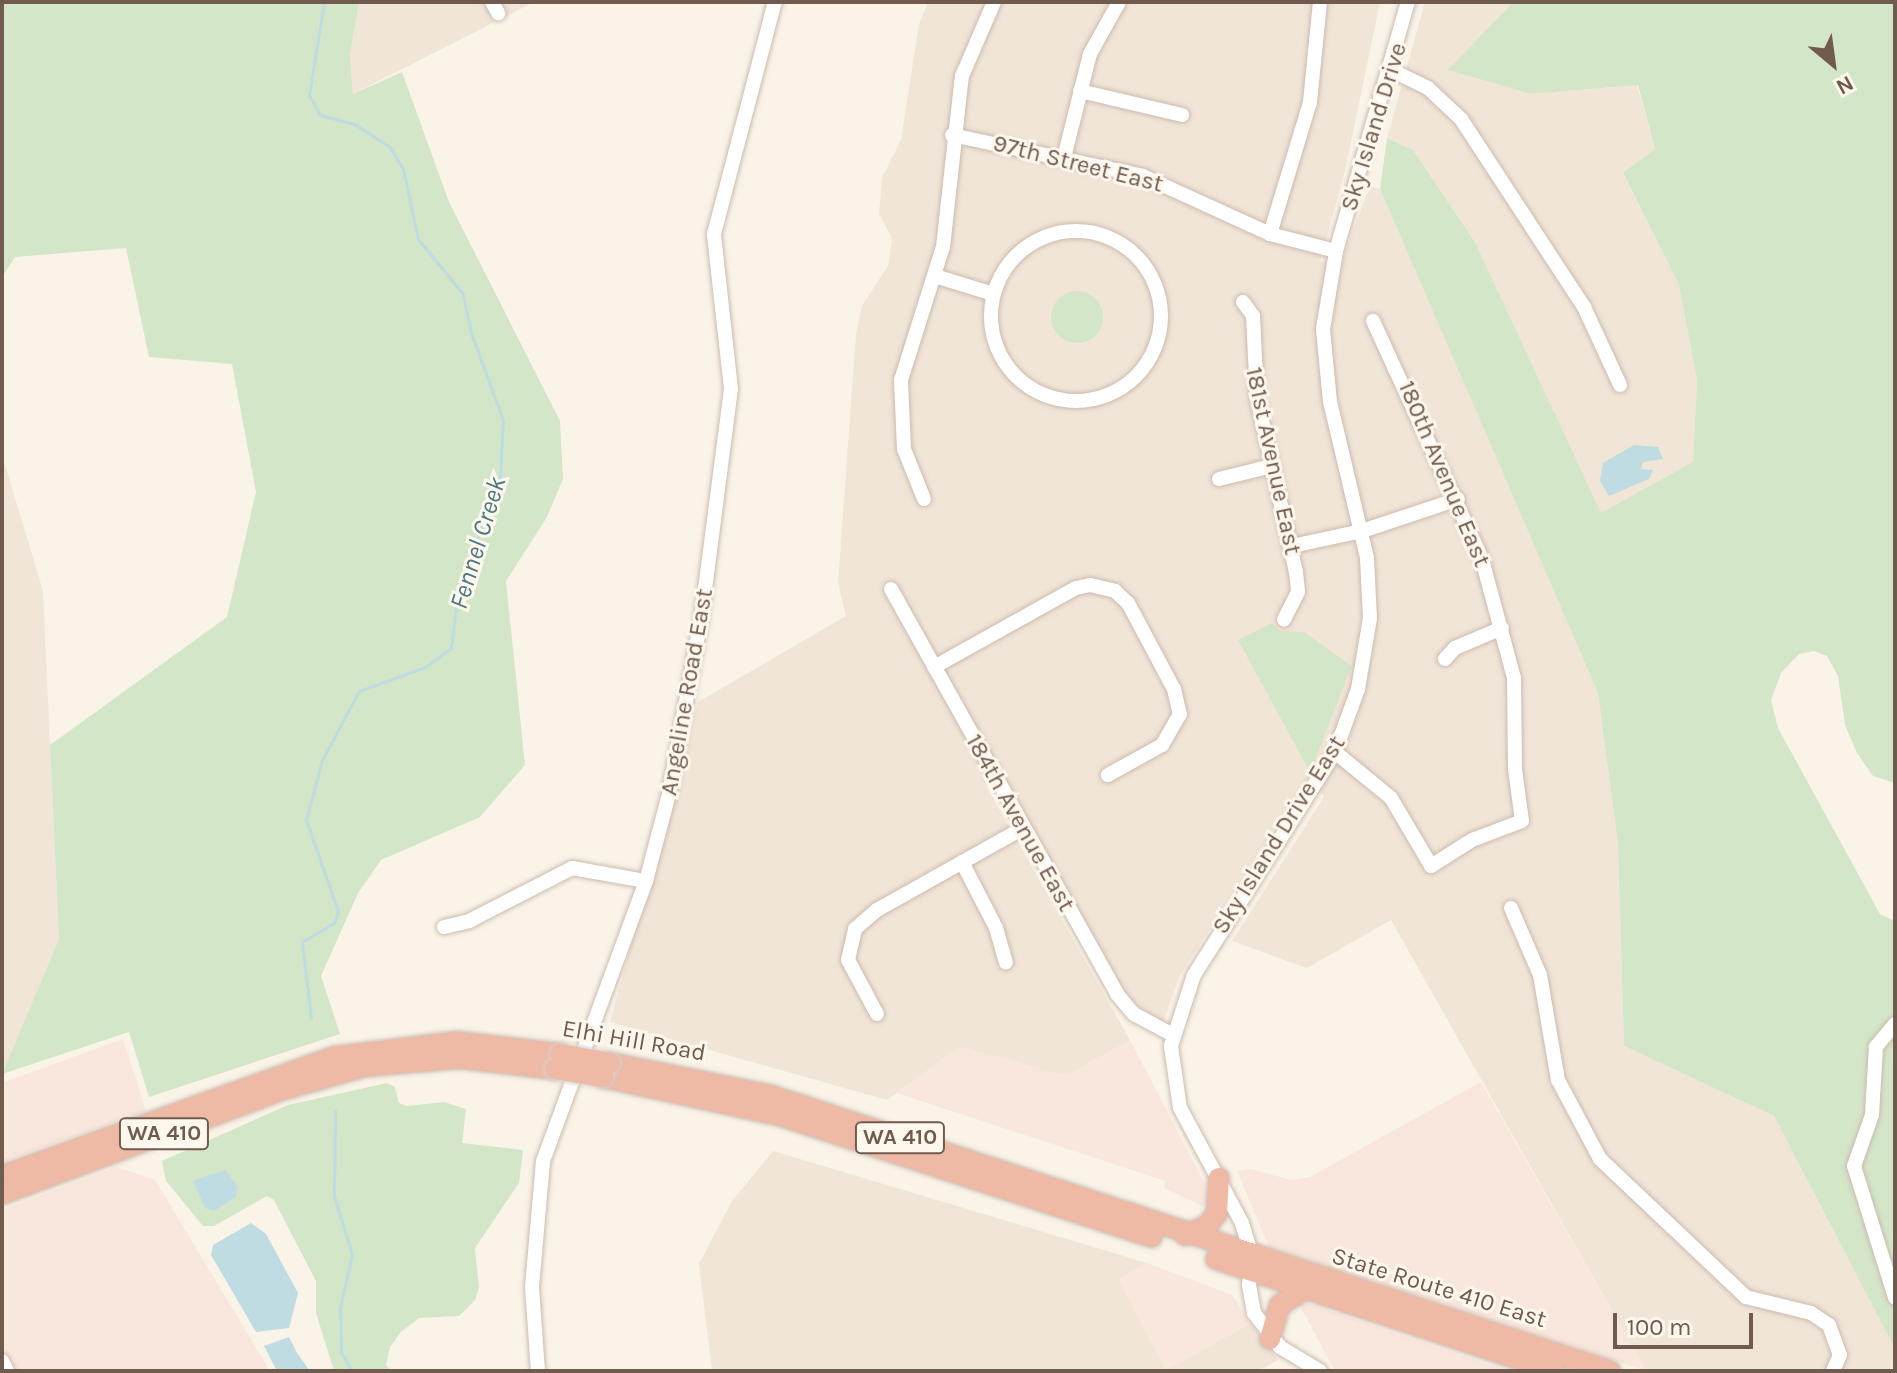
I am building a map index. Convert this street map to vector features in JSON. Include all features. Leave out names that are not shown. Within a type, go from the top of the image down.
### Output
[{"type":"highway","name":"Elhi Hill Road","points":[[2,1176],[335,1057],[457,1042],[772,1096],[1185,1235],[1251,1263]]},
{"type":"highway","name":"Elhi Hill Road","points":[[2,1194],[285,1089],[365,1066],[460,1058],[558,1061]]},
{"type":"highway","name":"Elhi Hill Road","points":[[607,1070],[779,1115],[1251,1263]]},
{"type":"highway","points":[[1185,1235],[1207,1226],[1217,1213],[1219,1178]]},
{"type":"highway","name":"State Route 410 East","points":[[1251,1263],[1306,1288],[1554,1371]]},
{"type":"highway","name":"State Route 410 East","points":[[1251,1263],[1610,1371]]},
{"type":"highway","points":[[1270,1339],[1280,1305],[1306,1288]]},
{"type":"street","name":"Angeline Road East","points":[[538,1371],[532,1287],[543,1161],[646,881],[678,748],[726,449],[731,389],[716,223],[775,2]]},
{"type":"street","points":[[924,499],[904,449],[899,404],[904,363],[935,276],[946,224],[952,135],[962,76],[994,2]]},
{"type":"street","points":[[1064,158],[1090,54],[1119,2]]},
{"type":"street","points":[[1270,234],[1310,102],[1320,2]]},
{"type":"street","name":"Sky Island Drive","points":[[1336,251],[1391,70],[1408,2]]},
{"type":"street","points":[[1391,70],[1428,88],[1461,119],[1584,307],[1620,385]]},
{"type":"street","points":[[1080,91],[1182,115]]},
{"type":"street","name":"97th Street East","points":[[952,135],[1064,158],[1161,183],[1270,234],[1336,251]]},
{"type":"street","points":[[1069,231],[1103,235],[1132,251],[1150,273],[1161,307],[1159,335],[1145,367],[1117,391],[1091,400],[1050,397],[1025,385],[1001,358],[991,320],[993,294],[1009,263],[1033,242],[1069,231]]},
{"type":"street","name":"Sky Island Drive East","points":[[1270,1339],[1253,1310],[1251,1263],[1219,1178],[1180,1108],[1171,1060],[1173,1035],[1185,992],[1204,957],[1335,752],[1350,718],[1366,654],[1369,595],[1362,531],[1325,377],[1325,302],[1336,251]]},
{"type":"street","points":[[935,276],[993,294]]},
{"type":"street","name":"181st Avenue East","points":[[1243,302],[1253,316],[1253,376],[1292,546],[1298,592],[1284,620]]},
{"type":"street","name":"180th Avenue East","points":[[1335,752],[1391,798],[1431,866],[1472,840],[1522,821],[1515,769],[1514,678],[1502,628],[1458,499],[1373,321]]},
{"type":"street","points":[[1219,479],[1272,466]]},
{"type":"street","points":[[1292,546],[1362,531],[1458,499]]},
{"type":"street","points":[[934,667],[1076,588],[1101,586],[1115,591],[1128,603],[1174,689],[1180,714],[1162,745],[1108,775]]},
{"type":"street","name":"184th Avenue East","points":[[891,589],[1124,1005],[1173,1035]]},
{"type":"street","points":[[1445,659],[1455,648],[1502,628]]},
{"type":"street","points":[[877,1014],[848,960],[855,929],[877,910],[1023,828]]},
{"type":"street","points":[[962,862],[996,928],[1006,963]]},
{"type":"street","points":[[444,927],[469,921],[572,868],[646,881]]},
{"type":"street","points":[[1511,908],[1540,975],[1558,1080],[1600,1159],[1746,1297],[1811,1313],[1829,1325],[1840,1355],[1833,1371]]},
{"type":"street","points":[[1895,1024],[1876,1047],[1872,1115],[1854,1166],[1895,1298]]},
{"type":"street","points":[[1270,1339],[1320,1371]]},
{"type":"street","points":[[2,1361],[7,1371]]},
{"type":"shaded area","points":[[359,2],[534,2],[353,94],[350,55]]},
{"type":"shaded area","points":[[928,2],[1380,2],[1345,171],[1320,261],[1340,266],[1370,186],[1380,189],[1598,693],[1618,844],[1624,1046],[1774,1116],[1895,1349],[1895,1366],[1886,1371],[1646,1371],[1391,920],[1307,968],[1232,941],[1324,797],[1310,773],[1179,977],[1163,1023],[1122,995],[1005,777],[986,786],[1130,1040],[1067,1076],[960,1047],[887,1100],[610,1022],[698,702],[846,616],[838,583],[856,334],[862,306],[889,264],[892,238],[879,214],[882,178],[901,140],[919,24]]},
{"type":"shaded area","points":[[1425,2],[1513,2],[1449,70],[1531,94],[1637,85],[1655,149],[1623,174],[1679,285],[1697,381],[1693,462],[1601,514],[1475,242],[1413,150],[1387,138]]},
{"type":"shaded area","points":[[2,431],[3,458],[43,591],[59,939],[2,1074]]},
{"type":"shaded area","points":[[123,1039],[146,1111],[2,1162],[2,1083]]},
{"type":"shaded area","points":[[1130,1040],[1208,1190],[1207,1208],[1164,1188],[1165,1181],[897,1093],[960,1047],[1067,1076]]},
{"type":"shaded area","points":[[1481,1082],[1646,1371],[1269,1247],[1237,1171],[1251,1169],[1291,1180],[1310,1177]]},
{"type":"shaded area","points":[[773,1151],[1147,1263],[1119,1280],[1166,1370],[1250,1324],[1278,1360],[1258,1371],[712,1371],[699,1264],[732,1201]]},
{"type":"shaded area","points":[[117,1167],[155,1180],[270,1371],[2,1371],[2,1210]]},
{"type":"shaded area","points":[[1147,1263],[1232,1295],[1250,1324],[1166,1370],[1118,1279]]},
{"type":"shaded area","points":[[1297,1300],[1508,1371],[1335,1371]]},
{"type":"green space","points":[[2,2],[359,2],[350,55],[353,94],[402,72],[449,202],[560,421],[563,479],[547,517],[506,581],[525,765],[480,817],[381,860],[358,893],[321,976],[340,1034],[149,1097],[129,1032],[2,1074],[59,939],[50,745],[227,617],[256,492],[232,364],[149,357],[126,248],[15,257],[2,277]]},
{"type":"green space","points":[[1513,2],[1895,2],[1895,783],[1873,776],[1857,753],[1845,725],[1838,676],[1827,656],[1814,651],[1799,654],[1781,673],[1771,700],[1778,728],[1880,914],[1895,921],[1895,1349],[1774,1116],[1624,1046],[1618,844],[1598,693],[1380,189],[1387,138],[1413,150],[1475,242],[1601,513],[1693,462],[1697,381],[1679,285],[1623,173],[1655,149],[1638,85],[1531,94],[1448,70]]},
{"type":"green space","points":[[1077,291],[1095,299],[1103,317],[1095,335],[1077,343],[1059,335],[1051,317],[1059,299]]},
{"type":"green space","points":[[1272,623],[1280,631],[1304,632],[1352,666],[1310,772],[1238,640]]},
{"type":"green space","points":[[387,1083],[395,1087],[399,1103],[407,1106],[444,1102],[466,1109],[462,1143],[523,1150],[519,1183],[475,1248],[479,1288],[475,1300],[459,1316],[419,1318],[401,1332],[390,1347],[386,1365],[391,1371],[334,1371],[316,1313],[316,1281],[274,1200],[267,1196],[214,1226],[203,1226],[166,1181],[162,1161],[288,1105]]},
{"type":"water","points":[[1634,445],[1658,447],[1663,459],[1643,462],[1641,469],[1653,470],[1649,479],[1609,496],[1600,481],[1603,463]]},
{"type":"water","points":[[225,1170],[238,1187],[236,1197],[214,1211],[205,1208],[193,1181]]},
{"type":"water","points":[[251,1223],[266,1234],[298,1293],[289,1328],[256,1332],[211,1255],[213,1245]]},
{"type":"water","points":[[289,1337],[310,1371],[277,1371],[264,1346]]},
{"type":"waterway","name":"Fennel Creek","points":[[311,1018],[302,942],[334,923],[338,911],[306,820],[322,760],[359,691],[425,667],[451,648],[458,590],[500,477],[503,420],[471,333],[463,294],[418,239],[403,169],[390,147],[354,124],[320,115],[309,95],[324,2]]},
{"type":"waterway","name":"Fennel Creek","points":[[335,1110],[334,1196],[352,1254],[340,1308],[341,1352],[352,1371]]}]
